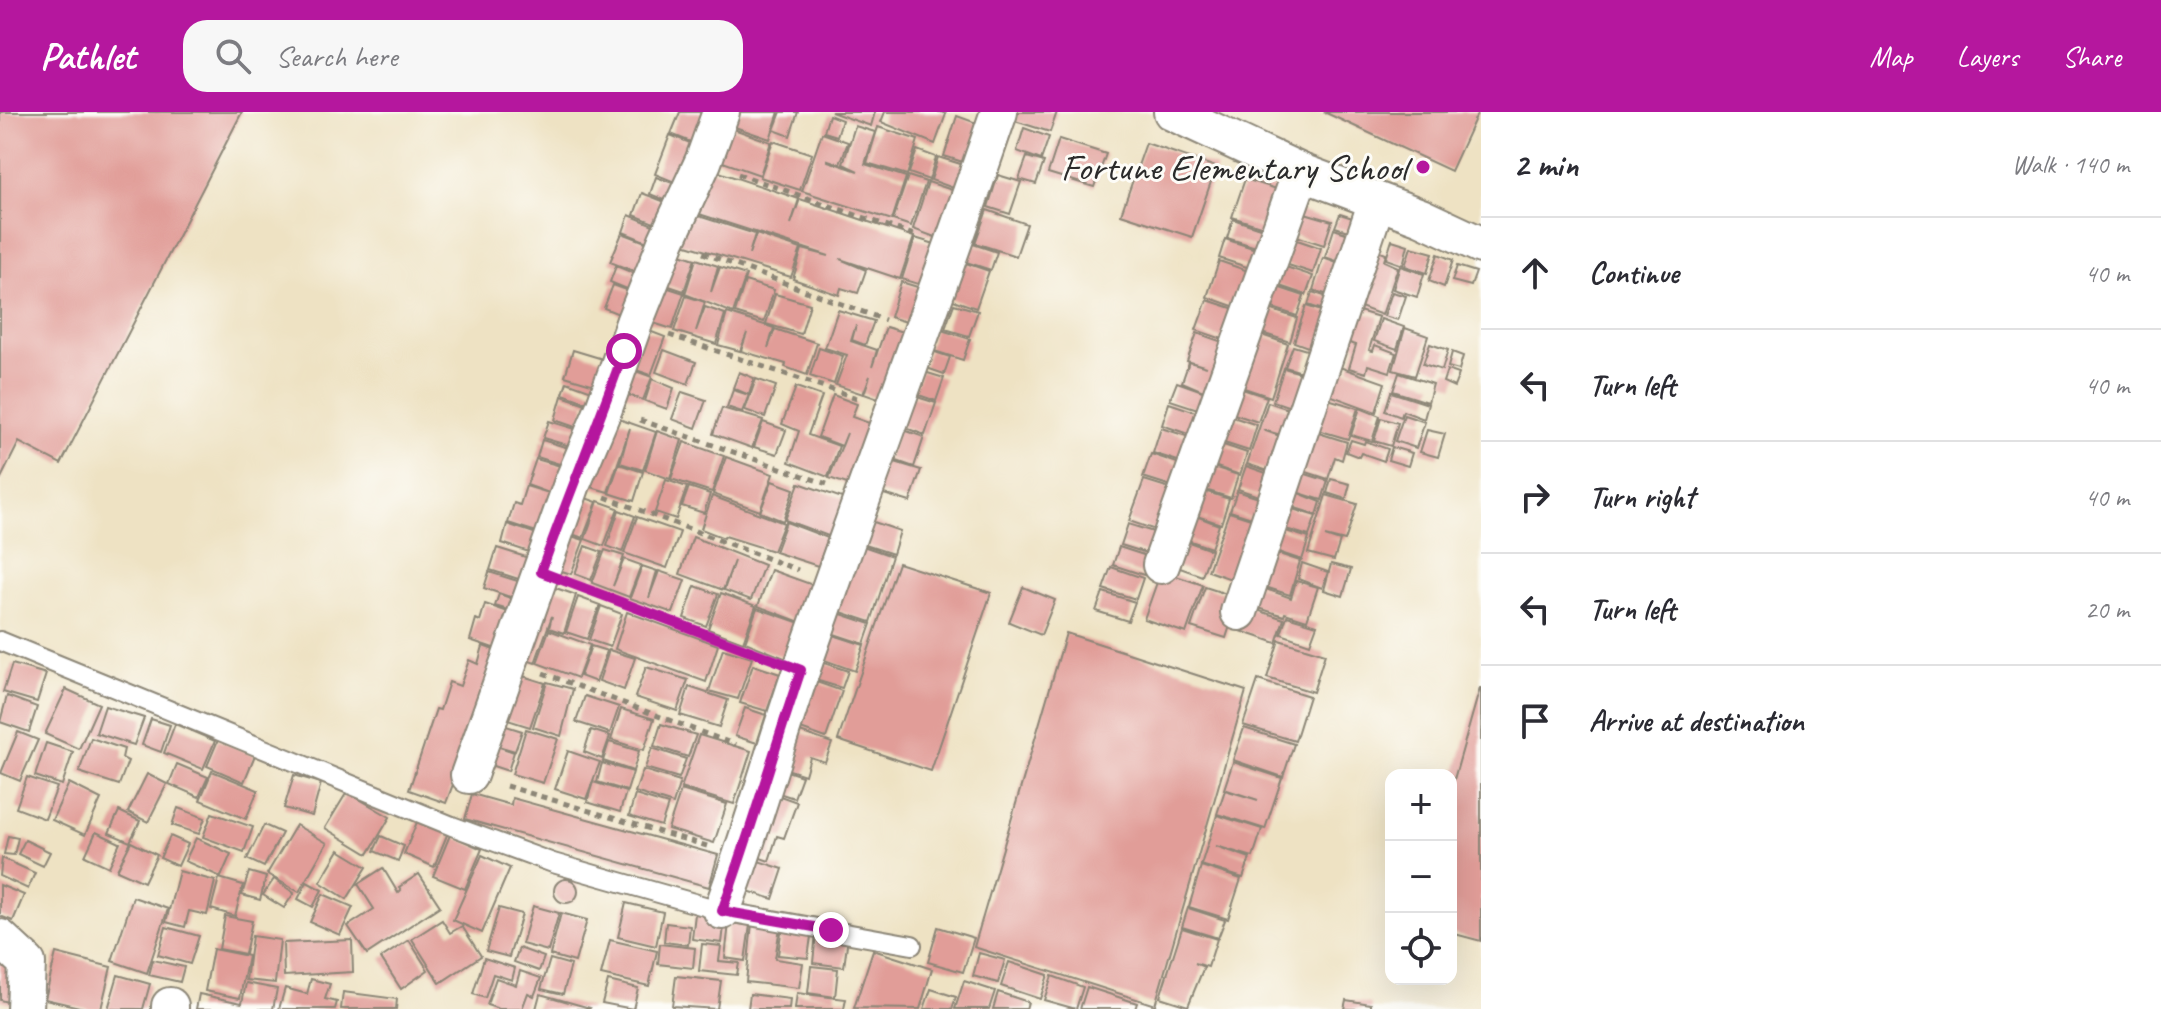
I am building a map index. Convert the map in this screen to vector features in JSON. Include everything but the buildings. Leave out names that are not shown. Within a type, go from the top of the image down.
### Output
[{"type":"street","points":[[469,775],[572,484],[667,240],[703,162],[721,112]]},
{"type":"street","points":[[722,911],[743,856],[771,758],[801,670],[862,496],[924,334],[999,112]]},
{"type":"street","points":[[1172,112],[1301,172],[1421,217],[1481,245]]},
{"type":"street","points":[[1161,565],[1301,172]]},
{"type":"street","points":[[1239,612],[1377,201]]},
{"type":"street","points":[[2,939],[27,963],[25,1009]]},
{"type":"lane","points":[[0,641],[452,826],[553,863],[722,911],[912,945]]},
{"type":"path","points":[[703,162],[953,248]]},
{"type":"path","points":[[667,240],[924,334]]},
{"type":"path","points":[[634,323],[895,412]]},
{"type":"path","points":[[604,408],[862,496]]},
{"type":"path","points":[[572,484],[833,583]]},
{"type":"path","points":[[541,572],[801,670]]},
{"type":"path","points":[[510,660],[771,758]]},
{"type":"path","points":[[469,775],[743,856]]},
{"type":"place","name":"Fortune Elementary School","points":[[1423,167]]},
{"type":"route","points":[[624,351],[541,572],[801,670],[771,758],[743,856],[722,911],[831,930]]}]
